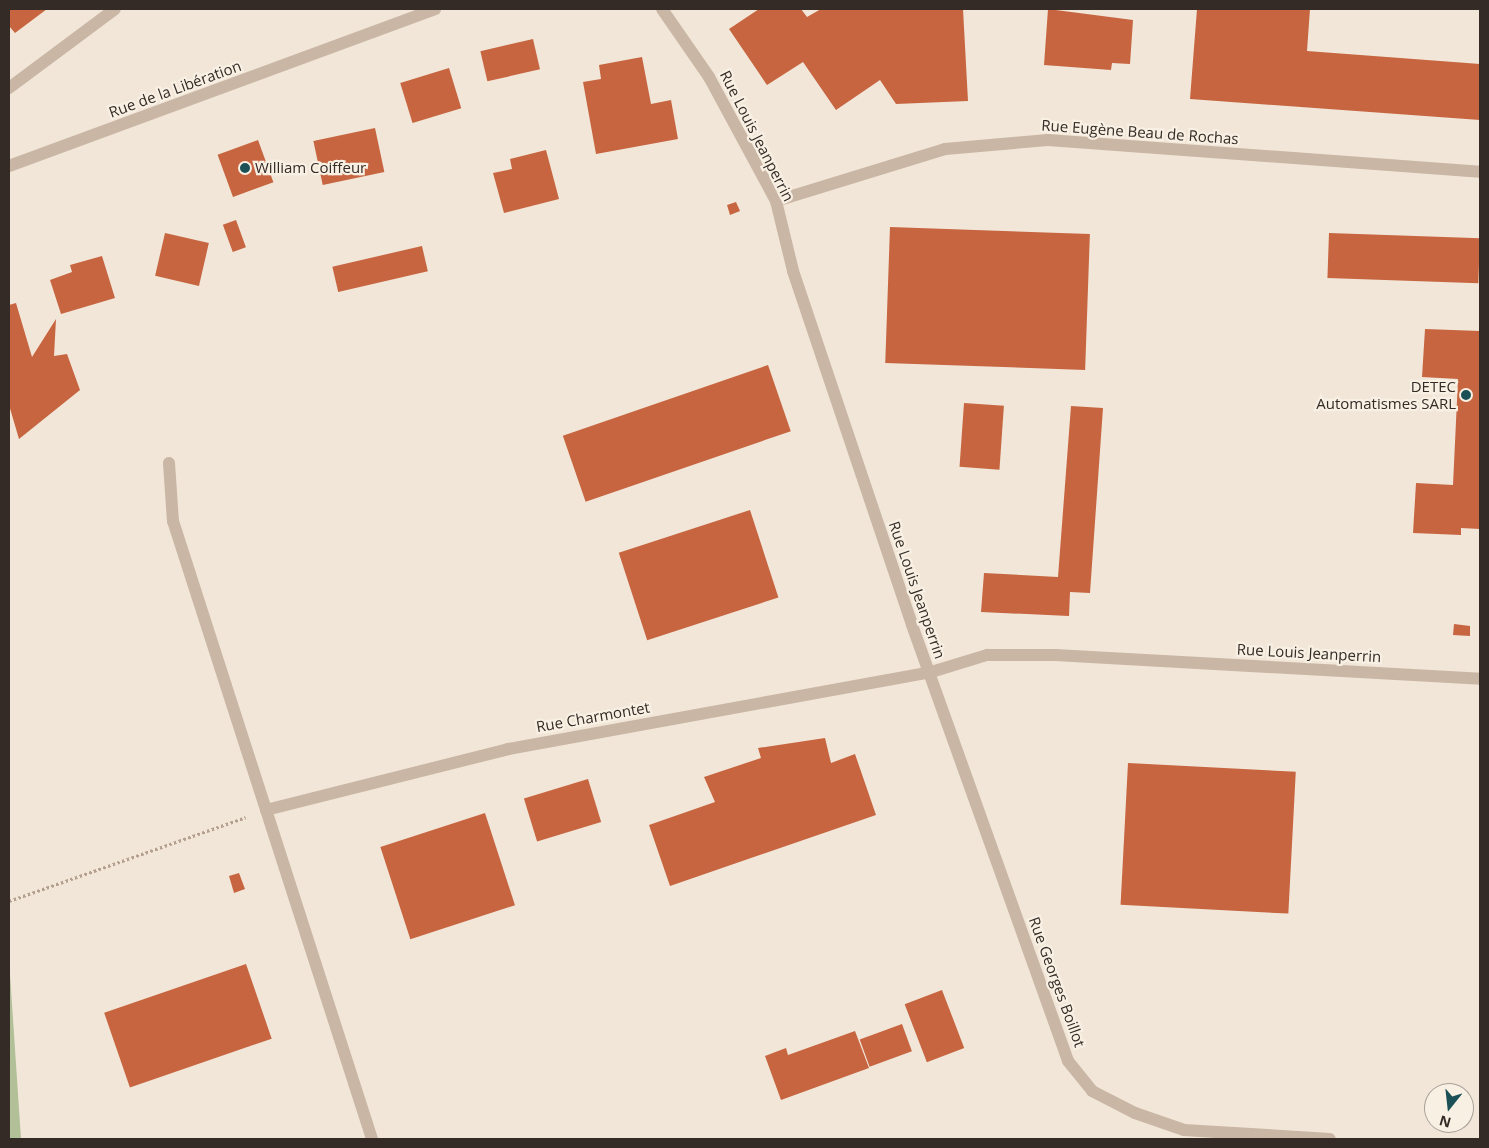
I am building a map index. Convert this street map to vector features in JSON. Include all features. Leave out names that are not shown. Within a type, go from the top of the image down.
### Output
[{"type":"street","points":[[9,88],[114,9]]},
{"type":"street","name":"Rue de la Libération","points":[[9,166],[352,43],[435,9]]},
{"type":"street","name":"Rue Louis Jeanperrin","points":[[662,9],[709,77],[776,201],[793,271],[928,673],[987,655],[1054,655],[1480,679]]},
{"type":"street","name":"Rue Eugène Beau de Rochas","points":[[776,201],[945,149],[1048,140],[1480,172]]},
{"type":"street","points":[[169,463],[173,522],[372,1139]]},
{"type":"street","name":"Rue Charmontet","points":[[266,810],[508,748],[928,673]]},
{"type":"street","name":"Rue Georges Boillot","points":[[928,673],[1068,1061],[1092,1091],[1135,1114],[1184,1130],[1330,1139]]},
{"type":"path","points":[[9,901],[266,810]]},
{"type":"green space","points":[[9,959],[21,1139],[9,1139]]},
{"type":"building","points":[[9,9],[47,9],[15,33],[9,26]]},
{"type":"building","points":[[759,9],[801,9],[807,17],[821,9],[963,9],[968,101],[896,104],[880,80],[836,110],[803,62],[767,85],[729,29]]},
{"type":"building","points":[[1048,9],[1133,20],[1130,64],[1112,63],[1111,70],[1044,65]]},
{"type":"building","points":[[1197,9],[1310,9],[1307,51],[1480,64],[1480,120],[1190,99]]},
{"type":"building","points":[[533,39],[540,69],[487,81],[480,51]]},
{"type":"building","points":[[642,57],[651,104],[671,100],[678,139],[596,154],[583,82],[601,79],[599,65]]},
{"type":"building","points":[[449,68],[461,108],[413,123],[400,83]]},
{"type":"building","points":[[375,128],[384,172],[323,185],[313,141]]},
{"type":"building","name":"William Coiffeur","points":[[258,140],[273,182],[233,197],[218,155]]},
{"type":"building","points":[[546,150],[559,199],[504,213],[493,173],[512,169],[510,159]]},
{"type":"building","points":[[736,202],[740,211],[730,215],[727,205]]},
{"type":"building","points":[[236,220],[246,247],[233,252],[223,225]]},
{"type":"building","points":[[890,227],[1090,234],[1085,370],[885,363]]},
{"type":"building","points":[[165,233],[209,243],[199,286],[155,276]]},
{"type":"building","points":[[1329,233],[1480,238],[1478,283],[1327,278]]},
{"type":"building","points":[[422,246],[428,271],[338,292],[332,267]]},
{"type":"building","points":[[102,256],[115,298],[61,314],[50,280],[72,272],[70,265]]},
{"type":"building","points":[[16,303],[32,357],[56,319],[54,356],[67,354],[80,390],[19,439],[9,405],[9,305]]},
{"type":"building","points":[[1425,329],[1480,331],[1480,529],[1461,528],[1461,535],[1413,533],[1416,483],[1453,485],[1458,379],[1422,377]]},
{"type":"building","points":[[768,365],[791,431],[586,502],[563,436]]},
{"type":"building","points":[[964,403],[1004,406],[999,470],[960,467]]},
{"type":"building","points":[[1071,406],[1103,408],[1090,593],[1070,592],[1069,616],[981,612],[984,573],[1058,577]]},
{"type":"building","points":[[750,510],[778,597],[647,640],[619,553]]},
{"type":"building","points":[[1454,624],[1470,626],[1470,636],[1453,635]]},
{"type":"building","points":[[825,738],[831,763],[855,754],[876,815],[670,886],[649,825],[715,802],[704,777],[761,758],[758,748]]},
{"type":"building","points":[[1128,763],[1296,772],[1288,914],[1121,905]]},
{"type":"building","points":[[588,779],[601,822],[537,842],[524,799]]},
{"type":"building","points":[[485,813],[515,905],[410,939],[380,847]]},
{"type":"building","points":[[239,873],[245,889],[234,893],[229,876]]},
{"type":"building","points":[[246,964],[272,1039],[130,1088],[104,1013]]},
{"type":"building","points":[[942,990],[964,1048],[927,1062],[905,1004]]},
{"type":"building","points":[[902,1024],[912,1051],[870,1067],[860,1039]]},
{"type":"building","points":[[855,1031],[869,1068],[781,1100],[765,1056],[786,1048],[788,1055]]},
{"type":"place","name":"William Coiffeur","points":[[245,168]]},
{"type":"place","name":"DETEC Automatismes SARL","points":[[1466,395]]}]
